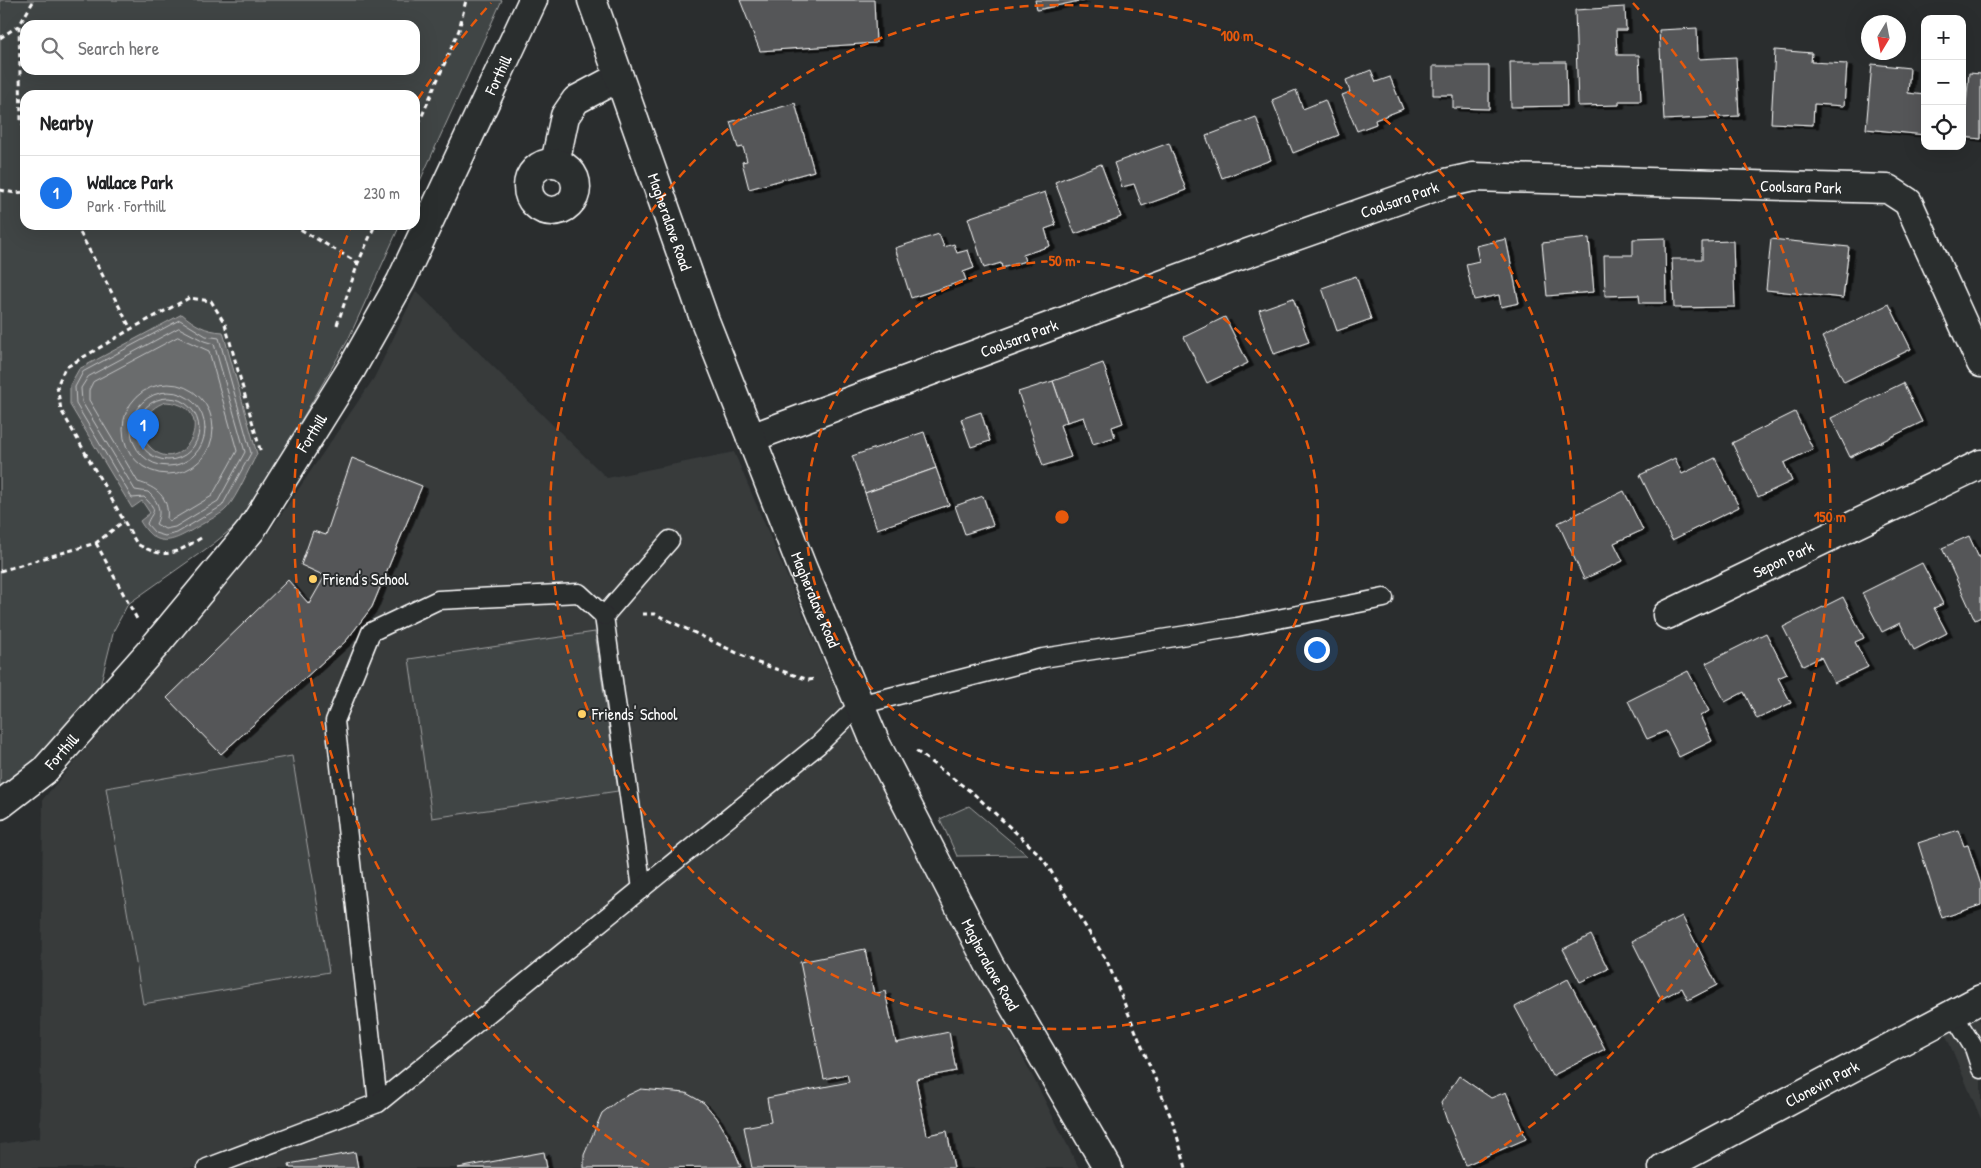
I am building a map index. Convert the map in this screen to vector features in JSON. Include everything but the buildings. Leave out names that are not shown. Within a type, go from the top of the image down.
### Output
[{"type":"street","name":"Forthill","points":[[0,805],[44,771],[154,648],[251,530],[352,368],[401,281],[532,0]]},
{"type":"street","name":"Magheralave Road","points":[[592,0],[701,312],[876,744],[989,964],[1108,1168]]},
{"type":"street","points":[[555,163],[565,116],[576,100],[619,77]]},
{"type":"street","name":"Coolsara Park","points":[[751,438],[1228,260],[1446,183],[1473,177],[1888,189],[1908,202],[1981,363]]},
{"type":"street","name":"Sepon Park","points":[[1667,615],[1981,464]]},
{"type":"street","name":"Clonevin Park","points":[[1663,1168],[1981,999]]},
{"type":"lane","points":[[604,616],[670,540]]},
{"type":"lane","points":[[378,1103],[335,721],[371,632],[438,600],[579,593],[604,616],[642,888]]},
{"type":"lane","points":[[208,1168],[378,1103],[818,745],[860,705],[1044,658],[1238,627],[1384,598]]},
{"type":"lane","points":[[1953,1014],[1974,1048],[1981,1069]]},
{"type":"path","points":[[22,20],[34,0]]},
{"type":"path","points":[[420,120],[459,30],[466,0]]},
{"type":"path","points":[[0,38],[20,23]]},
{"type":"path","points":[[18,26],[20,74]]},
{"type":"path","points":[[20,75],[21,90]]},
{"type":"path","points":[[0,190],[20,192]]},
{"type":"path","points":[[79,230],[131,328]]},
{"type":"path","points":[[302,230],[358,263]]},
{"type":"path","points":[[334,332],[358,263],[373,230]]},
{"type":"path","points":[[208,534],[177,553],[154,553],[137,544],[61,410],[57,386],[65,368],[131,328],[189,298],[211,301],[226,324],[262,460]]},
{"type":"path","points":[[0,571],[96,543],[124,521]]},
{"type":"path","points":[[96,543],[154,648]]},
{"type":"path","points":[[604,616],[655,614],[758,663],[809,680],[847,676]]},
{"type":"path","points":[[876,744],[914,750],[974,794],[1039,854],[1108,962],[1174,1125],[1186,1168]]},
{"type":"shaded area","points":[[0,0],[502,0],[420,181],[420,90],[20,90],[20,230],[398,230],[348,340],[244,519],[213,544],[128,604],[114,630],[100,686],[38,762],[0,792]]},
{"type":"shaded area","name":"Friends' School","points":[[416,291],[607,478],[734,452],[828,672],[1079,1168],[0,1168],[0,1144],[40,1138],[43,799],[265,538],[374,378]]},
{"type":"shaded area","points":[[595,632],[618,791],[432,818],[409,659]]},
{"type":"shaded area","points":[[292,756],[329,972],[143,1004],[106,788]]},
{"type":"shaded area","points":[[969,806],[1027,855],[957,856],[940,819]]},
{"type":"shaded area","points":[[1978,1016],[1981,1024],[1981,1119],[1945,1033]]},
{"type":"water","points":[[182,314],[201,327],[223,332],[257,454],[227,508],[177,538],[162,540],[154,537],[147,531],[140,521],[150,513],[142,501],[132,508],[70,405],[70,385],[79,369]],"holes":[[[166,402],[183,406],[192,415],[194,427],[191,438],[184,448],[174,455],[162,455],[150,447],[145,440],[142,427],[144,420],[153,409]]]},
{"type":"place","name":"Wallace Park","points":[[143,450]]},
{"type":"place","name":"Friend's School","points":[[313,579]]},
{"type":"place","name":"Friends' School","points":[[582,714]]}]
